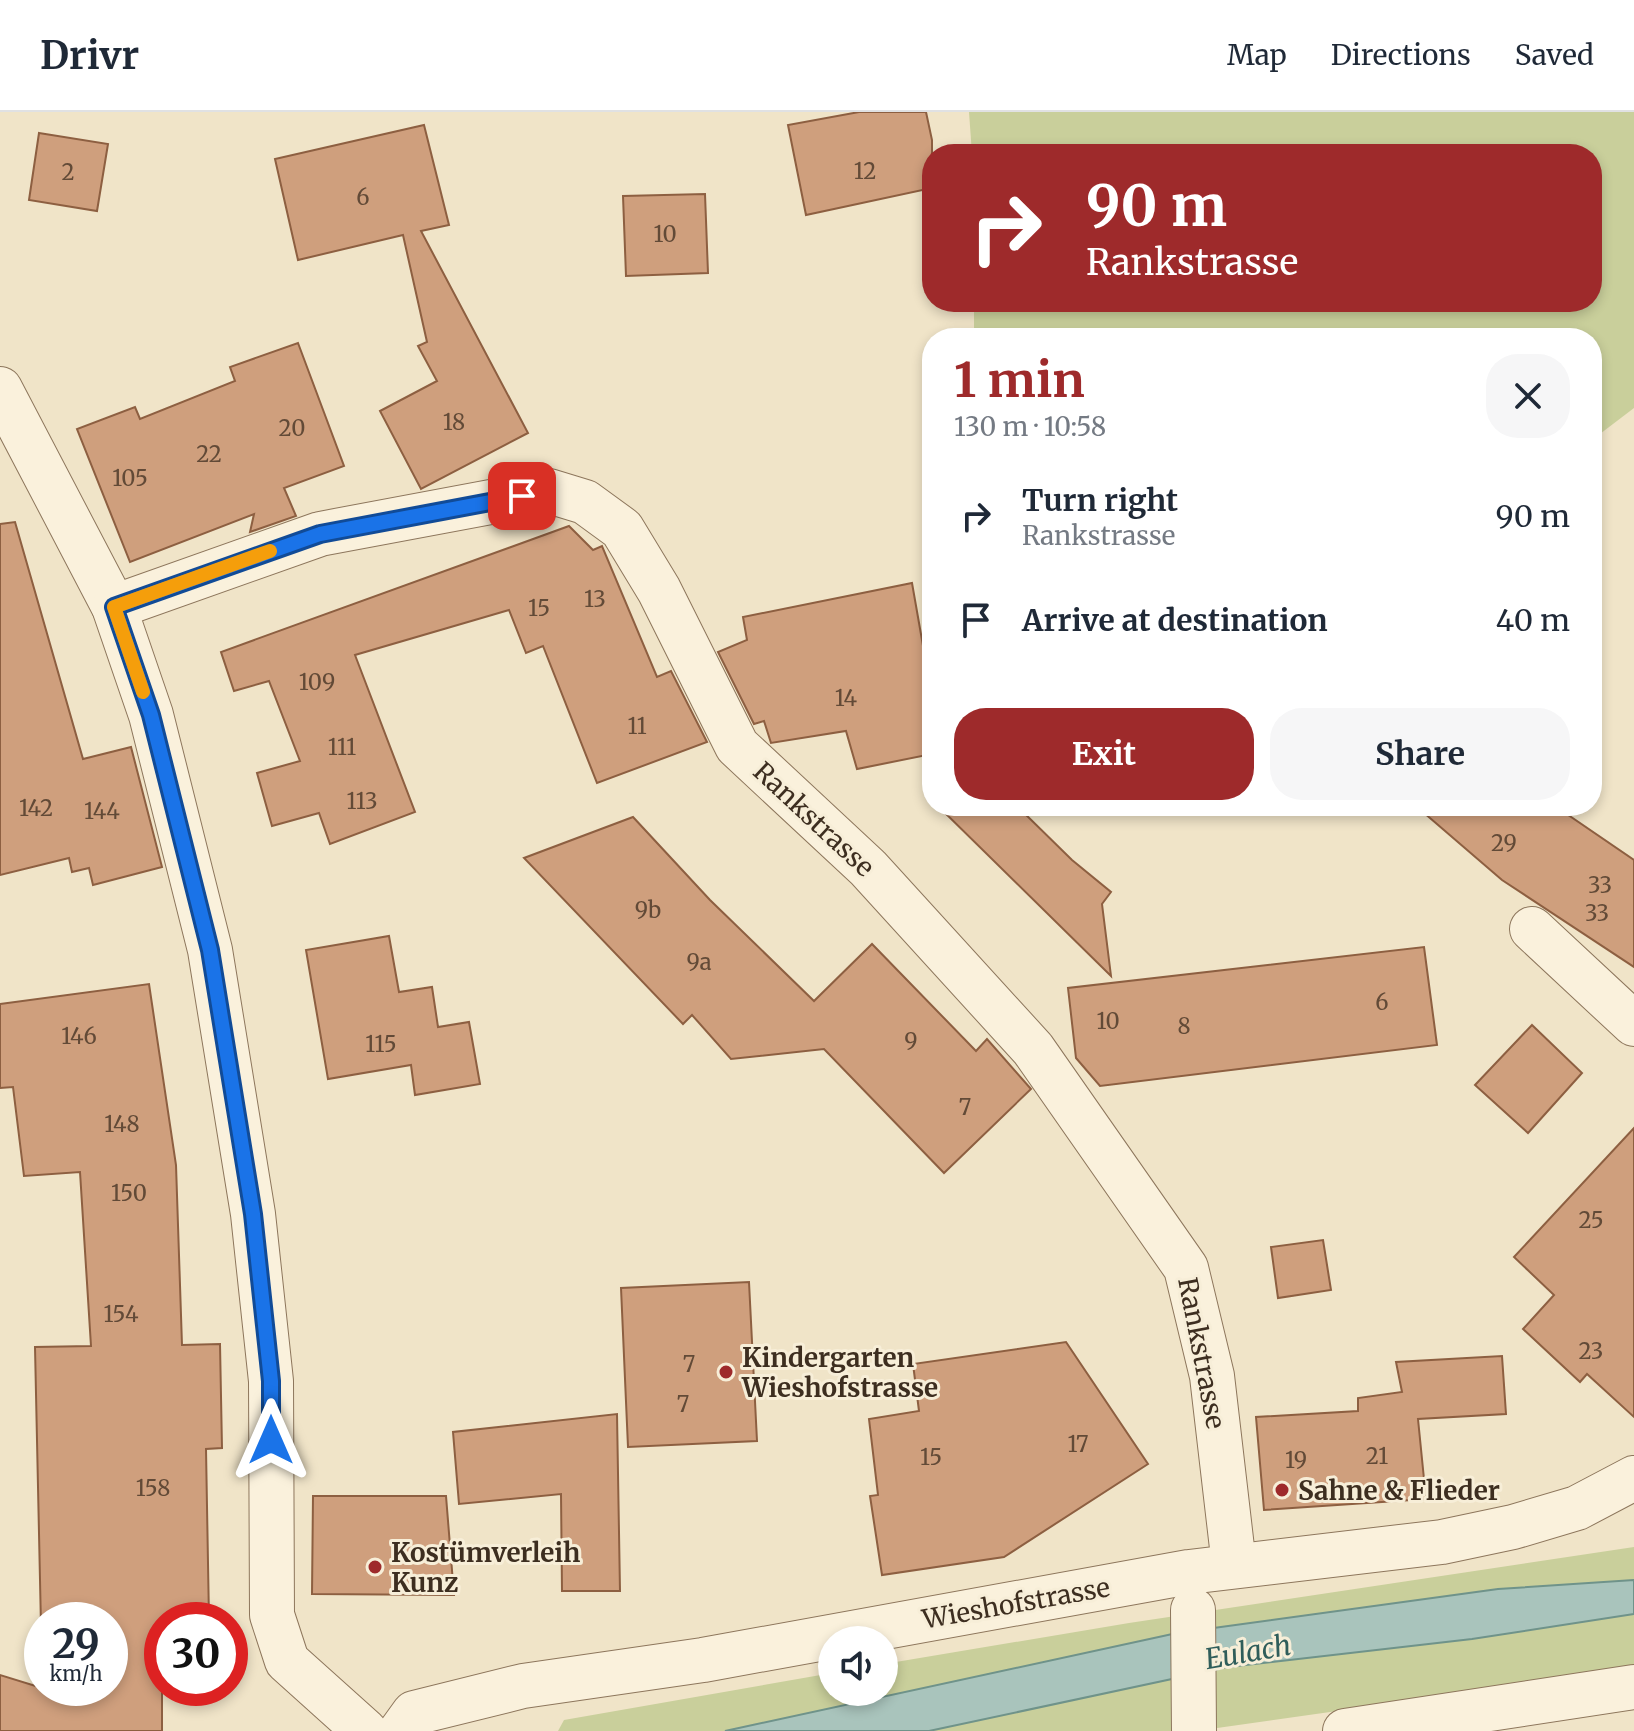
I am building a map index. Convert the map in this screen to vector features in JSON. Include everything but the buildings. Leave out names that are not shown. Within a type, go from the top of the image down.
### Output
[{"type":"street","points":[[0,389],[114,607],[151,715],[210,950],[253,1214],[271,1381],[272,1615],[287,1661],[365,1731]]},
{"type":"street","name":"Rankstrasse","points":[[114,607],[320,534],[549,491],[585,502],[622,529],[659,590],[737,746],[868,868],[1033,1049],[1186,1268],[1212,1376],[1234,1565]]},
{"type":"street","points":[[1532,929],[1634,1024]]},
{"type":"street","name":"Wieshofstrasse","points":[[401,1731],[414,1713],[523,1686],[703,1660],[1234,1565],[1442,1542],[1513,1527],[1577,1508],[1634,1478]]},
{"type":"street","points":[[1193,1610],[1193,1718]]},
{"type":"street","points":[[1345,1731],[1634,1687]]},
{"type":"green space","points":[[969,112],[1634,112],[1634,408],[1602,432],[1602,328],[974,328],[974,312],[1602,312],[1602,144],[971,144]]},
{"type":"green space","points":[[1634,1547],[1634,1580],[1498,1589],[1177,1633],[898,1693],[898,1662],[1129,1623]]},
{"type":"green space","points":[[1634,1614],[1634,1669],[1196,1731],[929,1731],[1228,1666],[1472,1639]]},
{"type":"green space","points":[[818,1675],[818,1706],[840,1706],[725,1731],[558,1731],[564,1720]]},
{"type":"water","name":"Eulach","points":[[1634,1580],[1634,1614],[1472,1639],[1228,1667],[929,1731],[725,1731],[840,1706],[898,1706],[898,1693],[1177,1633],[1498,1589]]},
{"type":"slow traffic","points":[[143,692],[114,607],[270,551]]},
{"type":"place","name":"Kindergarten Wieshofstrasse","points":[[726,1372]]},
{"type":"place","name":"Sahne & Flieder","points":[[1282,1490]]},
{"type":"place","name":"Kostümverleih Kunz","points":[[375,1567]]},
{"type":"route","points":[[271,1440],[271,1381],[253,1214],[210,950],[151,715],[114,607],[320,534],[522,496]]}]
